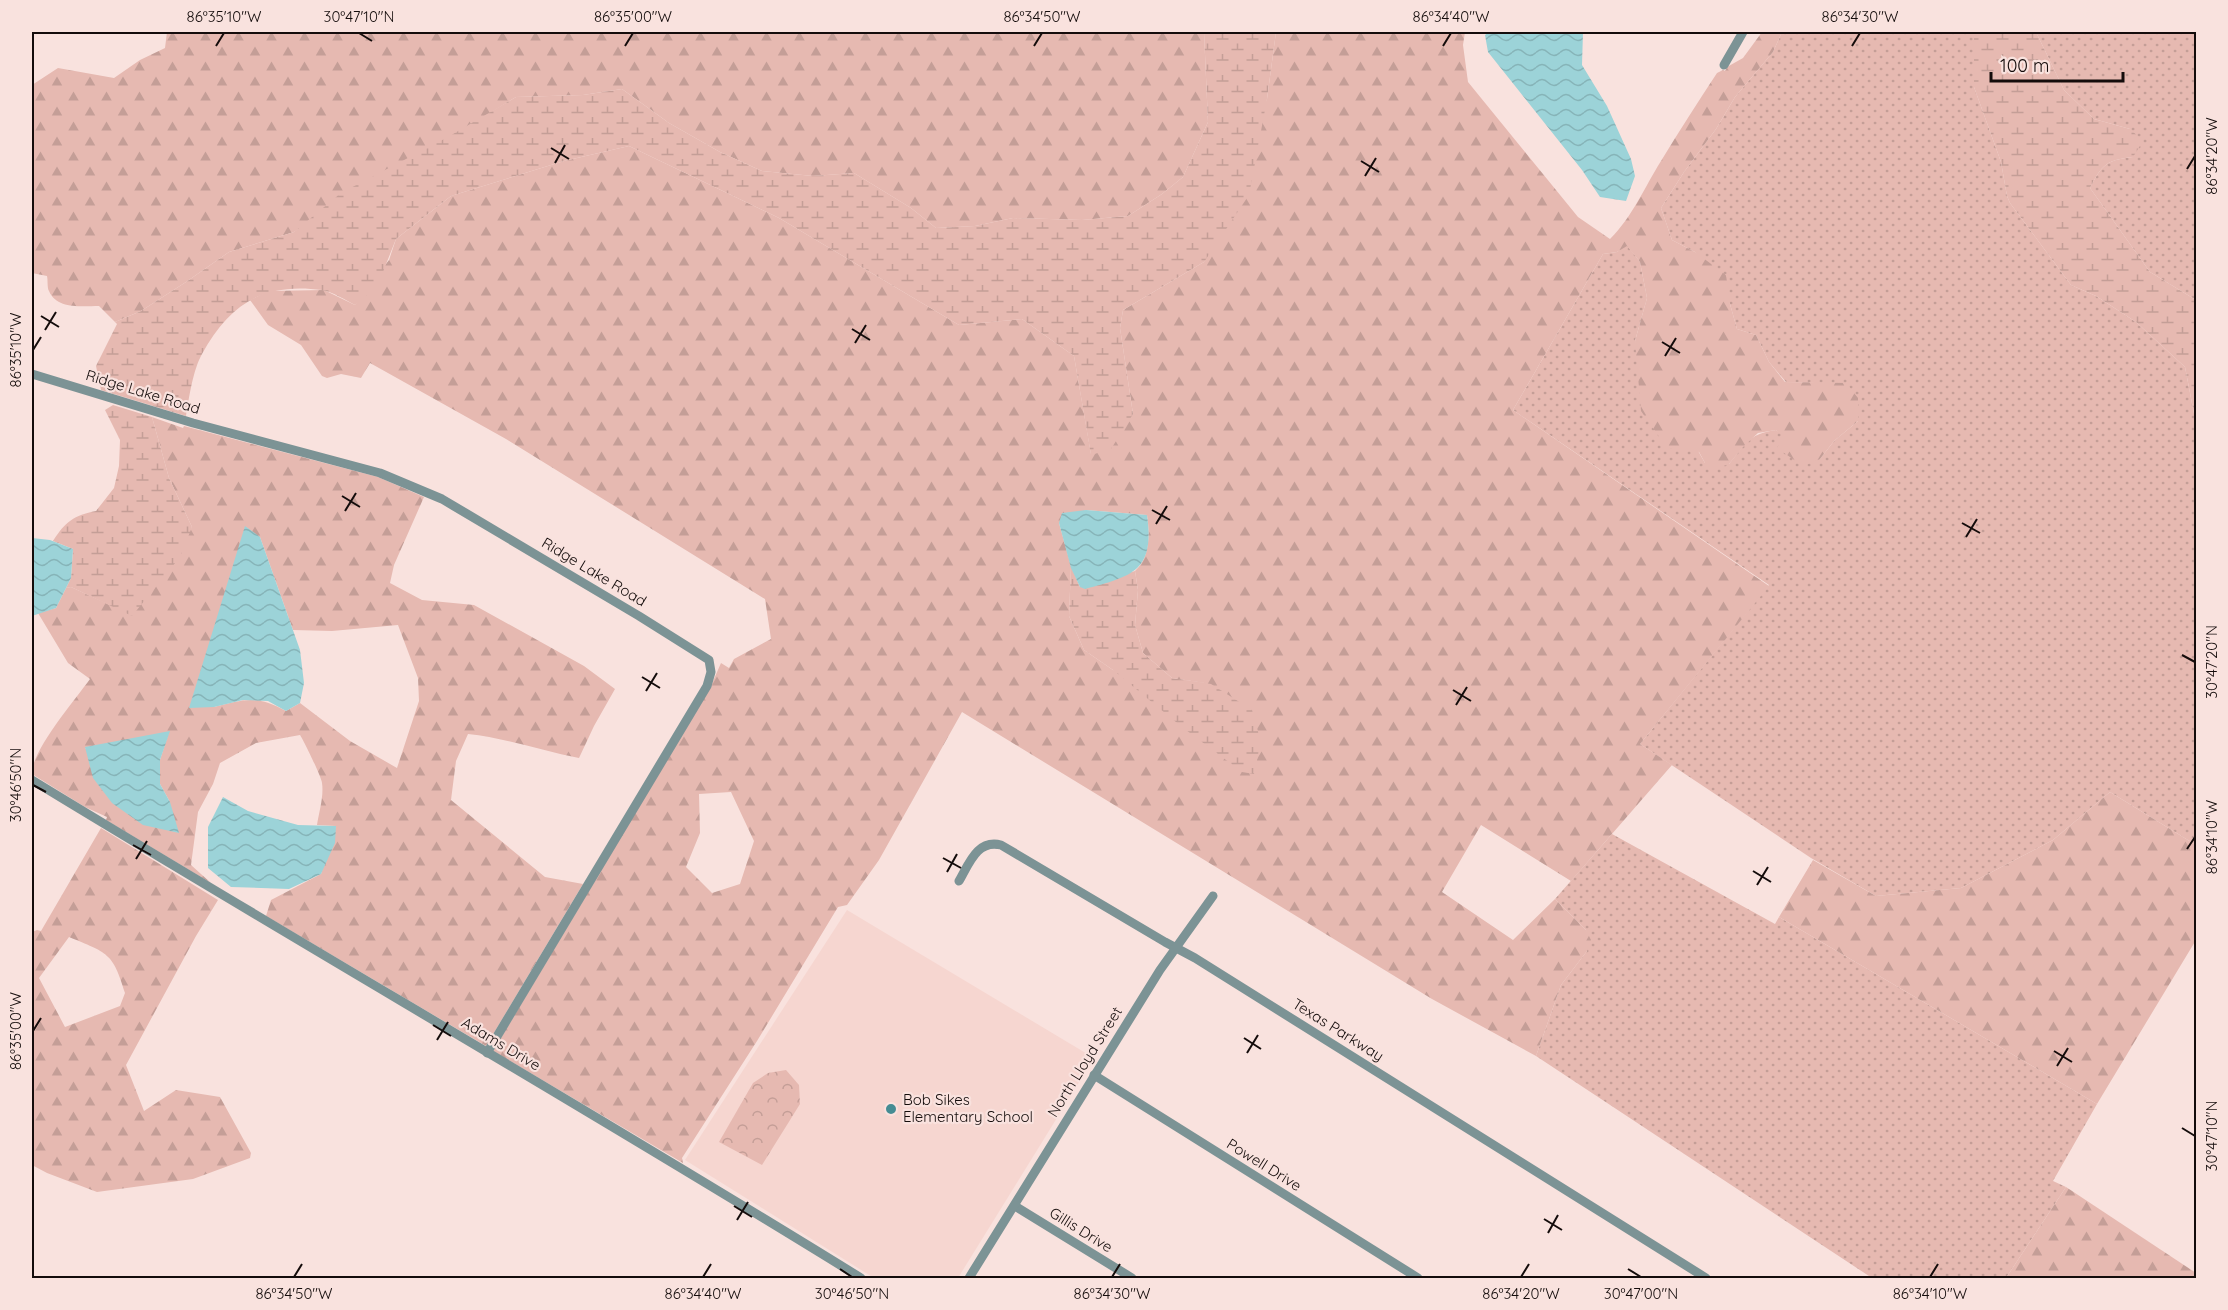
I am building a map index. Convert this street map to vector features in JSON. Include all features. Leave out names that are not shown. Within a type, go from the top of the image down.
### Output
[{"type":"street","points":[[1724,65],[1743,32]]},
{"type":"street","name":"Ridge Lake Road","points":[[32,374],[193,423],[380,473],[410,484],[442,499],[630,610],[709,660],[711,672],[707,686],[487,1053]]},
{"type":"street","name":"Adams Drive","points":[[32,780],[725,1194],[861,1278]]},
{"type":"street","name":"Texas Parkway","points":[[959,881],[979,849],[987,844],[1001,845],[1205,964],[1706,1278]]},
{"type":"street","name":"North Lloyd Street","points":[[969,1278],[1094,1075],[1176,948],[1213,896]]},
{"type":"street","name":"Powell Drive","points":[[1094,1075],[1418,1278]]},
{"type":"street","name":"Gillis Drive","points":[[1015,1206],[1132,1278]]},
{"type":"shaded area","name":"Bob Sikes Elementary School","points":[[847,910],[1094,1058],[958,1278],[874,1278],[685,1160]]},
{"type":"green space","points":[[167,32],[1204,32],[1208,122],[1183,177],[1128,216],[1082,220],[1013,218],[975,226],[936,228],[911,208],[854,173],[813,176],[762,171],[720,152],[669,123],[622,89],[583,95],[516,97],[294,232],[229,252],[141,311],[115,322],[99,306],[71,306],[58,301],[48,290],[47,276],[32,273],[32,85],[58,68],[114,78],[140,60],[165,48]]},
{"type":"green space","points":[[1204,32],[1276,32],[1267,99],[1249,195],[1204,262],[1123,310],[1120,328],[1133,414],[1111,449],[1091,455],[1074,356],[1022,319],[959,325],[779,218],[629,146],[564,161],[451,196],[396,239],[377,287],[355,305],[326,291],[301,288],[266,294],[250,300],[224,322],[202,354],[194,376],[186,416],[101,390],[96,366],[117,324],[115,322],[141,311],[229,252],[294,232],[341,193],[448,137],[516,97],[583,95],[622,89],[669,123],[720,152],[762,171],[813,176],[854,173],[911,208],[936,228],[975,226],[1013,218],[1082,220],[1128,216],[1183,177],[1208,122]]},
{"type":"green space","points":[[1276,32],[1465,32],[1463,45],[1468,82],[1578,217],[1610,239],[1632,211],[1717,73],[1725,71],[1727,67],[1743,58],[1762,32],[1782,32],[1773,52],[1735,97],[1716,129],[1661,208],[1672,240],[1695,252],[1726,275],[1730,304],[1737,329],[1756,335],[1769,362],[1785,382],[1846,383],[1858,398],[1858,421],[1834,441],[1820,459],[1803,466],[1777,448],[1783,436],[1776,430],[1758,433],[1729,464],[1715,469],[1705,463],[1699,452],[1667,448],[1641,411],[1635,341],[1647,298],[1640,262],[1627,246],[1617,252],[1603,254],[1513,410],[1769,586],[1640,744],[1672,765],[1571,881],[1481,825],[1442,892],[1513,940],[1555,899],[1586,930],[1591,940],[1587,951],[1561,985],[1536,1056],[1432,999],[962,712],[879,860],[847,905],[838,907],[757,1041],[682,1158],[683,1163],[493,1051],[710,688],[721,663],[729,668],[734,659],[771,639],[765,599],[506,439],[370,363],[361,378],[341,374],[327,378],[322,376],[301,345],[268,325],[250,300],[269,291],[324,290],[355,305],[389,260],[396,239],[451,196],[564,161],[629,146],[779,218],[959,325],[1022,319],[1074,356],[1091,454],[1133,414],[1120,328],[1123,310],[1204,262],[1267,99]],"holes":[[[1086,510],[1147,515],[1146,553],[1135,571],[1138,590],[1135,625],[1143,653],[1172,678],[1211,684],[1113,670],[1084,650],[1069,616],[1071,566],[1059,523]],[[731,792],[754,841],[740,884],[712,893],[686,867],[700,833],[699,794]]]},
{"type":"green space","points":[[1782,32],[1974,32],[1974,87],[2001,162],[2010,203],[2071,285],[2096,296],[2136,322],[2185,367],[2196,424],[2196,845],[2110,792],[2053,840],[1961,888],[1876,896],[1811,858],[1640,744],[1769,585],[1513,410],[1603,254],[1617,252],[1627,245],[1640,262],[1647,298],[1635,341],[1705,463],[1729,464],[1744,445],[1754,437],[1776,430],[1820,459],[1834,441],[1858,421],[1815,383],[1786,382],[1769,362],[1756,335],[1737,329],[1730,304],[1695,252],[1672,240],[1661,208],[1716,129],[1735,97],[1773,52]]},
{"type":"green space","points":[[1974,32],[2036,32],[2064,90],[2094,119],[2130,129],[2143,141],[2133,157],[2111,162],[2102,168],[2090,188],[2150,272],[2196,300],[2196,424],[2185,367],[2136,322],[2096,296],[2071,285],[2010,203],[2001,162],[1974,87]]},
{"type":"green space","points":[[2036,32],[2196,32],[2196,300],[2150,272],[2090,188],[2098,173],[2106,165],[2133,157],[2130,129],[2094,119],[2064,90]]},
{"type":"green space","points":[[113,405],[152,417],[169,478],[192,527],[180,557],[132,616],[71,587],[66,588],[71,578],[73,549],[53,541],[71,520],[96,511],[114,488],[119,466],[120,440],[105,410]]},
{"type":"green space","points":[[152,417],[183,428],[184,426],[378,477],[424,497],[394,565],[390,583],[422,600],[474,605],[584,666],[615,689],[579,758],[496,738],[468,734],[456,761],[451,800],[545,877],[583,884],[486,1046],[266,916],[271,900],[321,874],[336,826],[317,825],[322,799],[322,783],[300,735],[256,743],[220,763],[213,784],[198,812],[191,865],[211,883],[106,820],[107,817],[85,807],[32,774],[34,764],[46,739],[90,679],[68,663],[38,613],[56,608],[66,588],[71,587],[132,615],[192,527],[169,478]],"holes":[[[260,537],[293,630],[332,631],[398,625],[418,678],[419,701],[397,768],[350,741],[300,703],[286,711],[267,702],[251,700],[214,707]],[[169,732],[160,760],[160,784],[170,802],[85,748]]]},
{"type":"green space","points":[[1071,566],[1080,587],[1135,571],[1138,590],[1135,625],[1143,653],[1172,678],[1211,684],[1252,710],[1261,742],[1254,774],[1242,772],[1182,727],[1113,670],[1084,650],[1069,616]]},
{"type":"green space","points":[[2110,792],[2196,845],[2196,940],[2097,1104],[1779,917],[1813,860],[1876,896],[1961,888],[2053,840]]},
{"type":"green space","points":[[101,828],[218,900],[126,1065],[144,1111],[176,1090],[220,1097],[251,1153],[250,1158],[193,1179],[97,1192],[32,1165],[32,932],[41,931]],"holes":[[[69,937],[107,956],[117,969],[125,993],[120,1006],[65,1027],[39,978]]]},
{"type":"green space","points":[[1612,834],[1775,924],[1779,917],[2097,1104],[2053,1181],[2066,1187],[2006,1278],[1872,1278],[1536,1056],[1561,985],[1587,951],[1586,930],[1555,899]]},
{"type":"green space","points":[[786,1070],[799,1085],[800,1104],[762,1165],[719,1142],[753,1083],[768,1073]]},
{"type":"green space","points":[[2066,1187],[2196,1273],[2196,1278],[2006,1278]]},
{"type":"water","points":[[1489,32],[1583,32],[1582,65],[1607,106],[1631,159],[1635,176],[1626,201],[1600,197],[1582,170],[1488,52],[1485,35]]},
{"type":"water","points":[[1086,510],[1147,515],[1149,534],[1144,560],[1137,568],[1116,580],[1085,589],[1080,587],[1071,568],[1059,523],[1062,513]]},
{"type":"water","points":[[245,526],[260,537],[300,650],[304,683],[300,703],[286,711],[268,701],[243,700],[214,707],[189,708]]},
{"type":"water","points":[[32,538],[50,540],[73,549],[71,578],[56,608],[32,616]]},
{"type":"water","points":[[170,731],[160,760],[160,784],[170,802],[179,833],[143,825],[112,803],[93,778],[85,747]]},
{"type":"water","points":[[223,797],[248,811],[298,825],[336,826],[335,843],[321,874],[289,889],[231,887],[208,868],[208,827]]},
{"type":"place","name":"Bob Sikes Elementary School","points":[[891,1109]]}]
